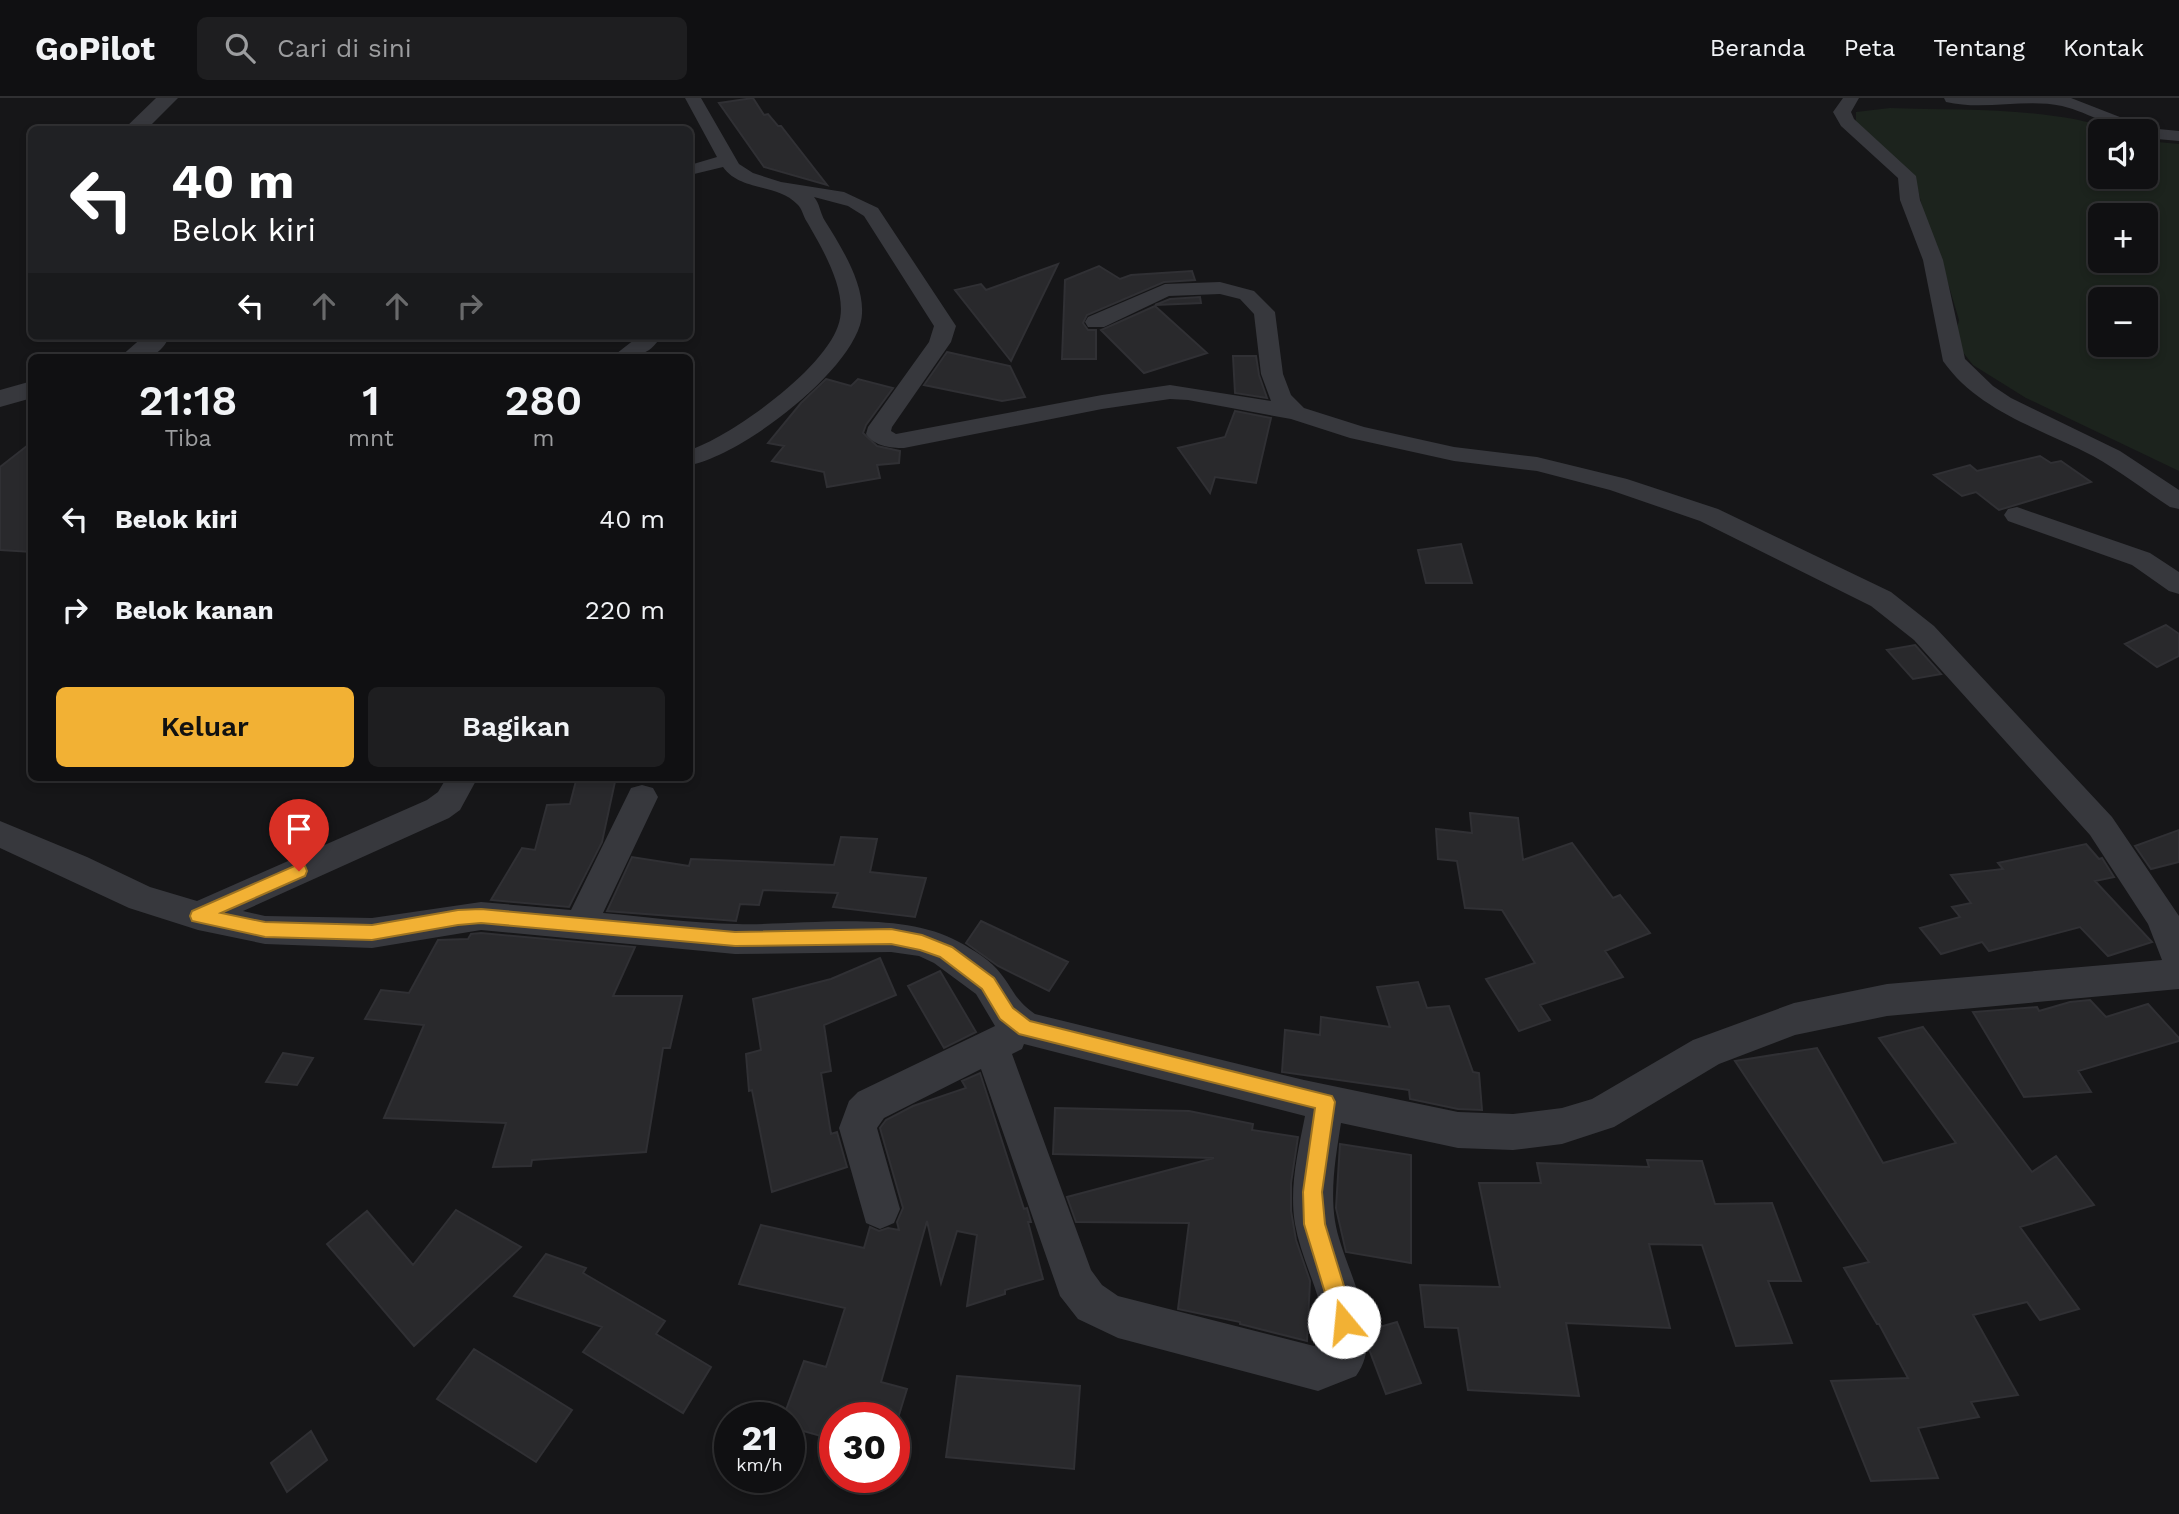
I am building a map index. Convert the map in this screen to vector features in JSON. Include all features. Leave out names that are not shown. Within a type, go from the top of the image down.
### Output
[{"type":"street","points":[[137,126],[168,98]]},
{"type":"street","points":[[693,98],[728,160],[740,175],[844,197],[862,204],[871,212],[945,326],[940,342],[880,427],[878,434],[883,438],[904,441],[1102,402],[1170,392],[1188,393],[1296,413],[1385,439],[1454,454],[1537,464],[1618,484],[1709,515],[1881,598],[1924,633],[2101,826],[2163,918],[2179,959]]},
{"type":"street","points":[[1851,98],[1842,112],[1847,122],[1906,176],[1910,200],[1933,260],[1954,361],[1964,374],[1989,393],[2105,453],[2179,501]]},
{"type":"street","points":[[1952,98],[1980,101],[2059,99],[2110,119]]},
{"type":"street","points":[[2158,134],[2179,136]]},
{"type":"street","points":[[693,169],[728,160]]},
{"type":"street","points":[[693,457],[733,440],[768,415],[826,362],[844,339],[852,314],[833,247],[810,212],[809,203],[787,187]]},
{"type":"street","points":[[1096,322],[1166,290],[1220,288],[1247,295],[1264,312],[1272,374],[1280,398],[1296,413]]},
{"type":"street","points":[[138,354],[155,340]]},
{"type":"street","points":[[628,354],[648,340]]},
{"type":"street","points":[[0,398],[28,390]]},
{"type":"street","points":[[2017,515],[2141,559],[2179,585]]},
{"type":"street","points":[[198,916],[438,809],[449,801],[461,781]]},
{"type":"street","points":[[580,926],[642,797]]},
{"type":"street","points":[[0,834],[141,898],[198,916],[265,930],[372,933],[458,917],[481,916],[735,939],[891,937],[922,942],[946,952],[976,973],[988,984],[1006,1014],[1008,1037],[1075,1281],[1085,1299],[1096,1309],[1118,1317],[1318,1368],[1339,1362],[1345,1353],[1344,1322],[1314,1224],[1312,1192],[1326,1102]]},
{"type":"street","points":[[880,1209],[858,1128],[862,1114],[871,1105],[1008,1037],[1458,1130],[1513,1132],[1562,1126],[1601,1114],[1706,1052],[1794,1019],[1887,1000],[2179,974]]},
{"type":"shaded area","points":[[1890,108],[2006,111],[2088,122],[2088,189],[2158,189],[2158,142],[2179,144],[2179,471],[2026,398],[1973,365],[1954,341],[1959,320],[1945,273],[1929,235],[1918,190],[1856,125],[1856,112]]},
{"type":"building","points":[[753,98],[764,115],[768,114],[781,126],[827,185],[764,167],[719,103]]},
{"type":"building","points":[[1058,264],[1011,361],[955,290],[981,284],[986,290]]},
{"type":"building","points":[[1099,266],[1120,279],[1131,275],[1192,271],[1195,280],[1164,282],[1087,315],[1083,323],[1088,330],[1096,330],[1096,359],[1062,359],[1065,280]]},
{"type":"building","points":[[1200,297],[1201,303],[1155,305],[1170,299]]},
{"type":"building","points":[[1155,306],[1207,353],[1144,373],[1101,330]]},
{"type":"building","points":[[947,352],[1010,366],[1025,397],[1002,401],[924,385]]},
{"type":"building","points":[[1233,356],[1256,356],[1267,398],[1235,393]]},
{"type":"building","points":[[826,379],[851,386],[858,379],[893,388],[863,433],[877,446],[900,451],[899,463],[877,465],[880,478],[827,487],[824,472],[772,461],[784,446],[768,443],[801,403]]},
{"type":"building","points":[[1235,411],[1271,418],[1256,483],[1215,477],[1210,493],[1178,448],[1225,437]]},
{"type":"building","points":[[28,445],[28,552],[0,550],[0,467]]},
{"type":"building","points":[[2040,456],[2051,463],[2061,461],[2091,482],[1999,510],[1976,492],[1962,496],[1934,475],[1970,465],[1977,471]]},
{"type":"building","points":[[1461,544],[1472,583],[1426,583],[1418,550]]},
{"type":"building","points":[[2166,625],[2179,634],[2179,656],[2157,667],[2125,644]]},
{"type":"building","points":[[1915,645],[1941,674],[1913,679],[1887,650]]},
{"type":"building","points":[[576,781],[615,781],[602,842],[569,907],[491,900],[522,848],[535,850],[547,805],[570,804]]},
{"type":"building","points":[[1470,813],[1518,818],[1523,860],[1572,843],[1613,898],[1620,895],[1650,933],[1605,951],[1623,977],[1540,1005],[1550,1020],[1519,1031],[1486,979],[1535,963],[1502,910],[1465,908],[1457,861],[1438,859],[1436,829],[1472,833]]},
{"type":"building","points":[[2179,830],[2179,862],[2151,869],[2135,846]]},
{"type":"building","points":[[841,837],[877,839],[870,872],[926,878],[915,917],[833,907],[838,893],[763,890],[759,905],[740,904],[736,921],[607,911],[632,857],[689,866],[691,859],[834,865]]},
{"type":"building","points":[[2086,844],[2099,859],[2102,858],[2114,877],[2095,881],[2152,942],[2108,956],[2080,927],[1989,951],[1982,942],[1941,954],[1920,928],[1960,917],[1952,907],[1971,903],[1951,875],[2003,869],[1998,863]]},
{"type":"building","points":[[981,921],[1068,962],[1049,991],[998,966],[966,943]]},
{"type":"building","points":[[471,934],[635,947],[613,996],[682,996],[670,1048],[663,1048],[646,1152],[532,1160],[531,1166],[493,1167],[506,1123],[384,1118],[424,1025],[365,1019],[381,990],[409,993],[438,940],[468,939]]},
{"type":"building","points":[[880,958],[896,995],[824,1025],[831,1071],[821,1073],[831,1134],[837,1132],[847,1167],[772,1192],[752,1090],[749,1091],[746,1054],[761,1050],[753,999],[831,979]]},
{"type":"building","points":[[940,971],[976,1032],[944,1048],[908,986]]},
{"type":"building","points":[[1418,982],[1427,1008],[1449,1006],[1473,1072],[1479,1073],[1482,1110],[1458,1109],[1410,1099],[1409,1090],[1282,1072],[1285,1030],[1320,1035],[1321,1017],[1390,1027],[1377,987]]},
{"type":"building","points":[[2090,1000],[2106,1017],[2148,1004],[2179,1041],[2078,1071],[2091,1092],[2024,1097],[1973,1012],[2037,1007],[2039,1011],[2070,1002]]},
{"type":"building","points":[[1923,1027],[2032,1172],[2056,1156],[2094,1205],[2020,1227],[2079,1309],[2040,1320],[2027,1302],[1973,1315],[2018,1395],[1971,1402],[1979,1417],[1918,1428],[1938,1478],[1871,1481],[1831,1381],[1908,1378],[1844,1268],[1869,1262],[1735,1061],[1817,1048],[1883,1163],[1956,1143],[1879,1038]]},
{"type":"building","points":[[283,1053],[313,1058],[297,1085],[266,1082]]},
{"type":"building","points":[[980,1073],[1024,1209],[1027,1208],[1031,1222],[1028,1222],[1043,1279],[1005,1290],[1005,1294],[967,1306],[977,1235],[957,1231],[941,1283],[927,1221],[881,1382],[907,1389],[903,1402],[819,1402],[819,1435],[805,1432],[805,1402],[789,1402],[804,1361],[826,1367],[845,1308],[739,1284],[761,1225],[864,1248],[870,1227],[879,1231],[888,1228],[899,1230],[897,1222],[903,1208],[880,1128],[886,1120],[913,1106],[966,1088],[962,1081]]},
{"type":"building","points":[[1055,1108],[1189,1111],[1253,1124],[1252,1130],[1298,1137],[1291,1183],[1291,1211],[1296,1240],[1310,1281],[1307,1341],[1240,1322],[1178,1309],[1189,1223],[1076,1222],[1067,1197],[1214,1158],[1053,1154]]},
{"type":"building","points":[[1340,1144],[1411,1155],[1411,1263],[1346,1252],[1336,1208]]},
{"type":"building","points":[[1647,1160],[1702,1161],[1715,1204],[1772,1203],[1801,1281],[1768,1281],[1792,1343],[1736,1346],[1702,1245],[1649,1244],[1670,1328],[1566,1323],[1579,1396],[1468,1390],[1458,1328],[1425,1327],[1420,1285],[1500,1287],[1479,1183],[1541,1183],[1537,1163],[1649,1167]]},
{"type":"building","points":[[456,1210],[521,1247],[414,1346],[327,1244],[367,1211],[413,1265]]},
{"type":"building","points":[[546,1254],[586,1268],[583,1273],[665,1321],[656,1334],[711,1367],[683,1413],[583,1352],[602,1327],[514,1296]]},
{"type":"building","points":[[1397,1322],[1421,1383],[1386,1394],[1369,1349],[1369,1330]]},
{"type":"building","points":[[474,1349],[572,1410],[536,1462],[437,1399]]},
{"type":"building","points":[[957,1376],[1080,1386],[1074,1469],[946,1457]]},
{"type":"building","points":[[311,1431],[327,1460],[287,1492],[271,1463]]},
{"type":"route","points":[[299,871],[198,916],[265,930],[372,933],[458,917],[481,916],[735,939],[856,936],[891,937],[922,942],[946,952],[976,973],[988,984],[1006,1014],[1015,1023],[1026,1028],[1326,1102],[1312,1192],[1314,1224],[1344,1322]]}]
